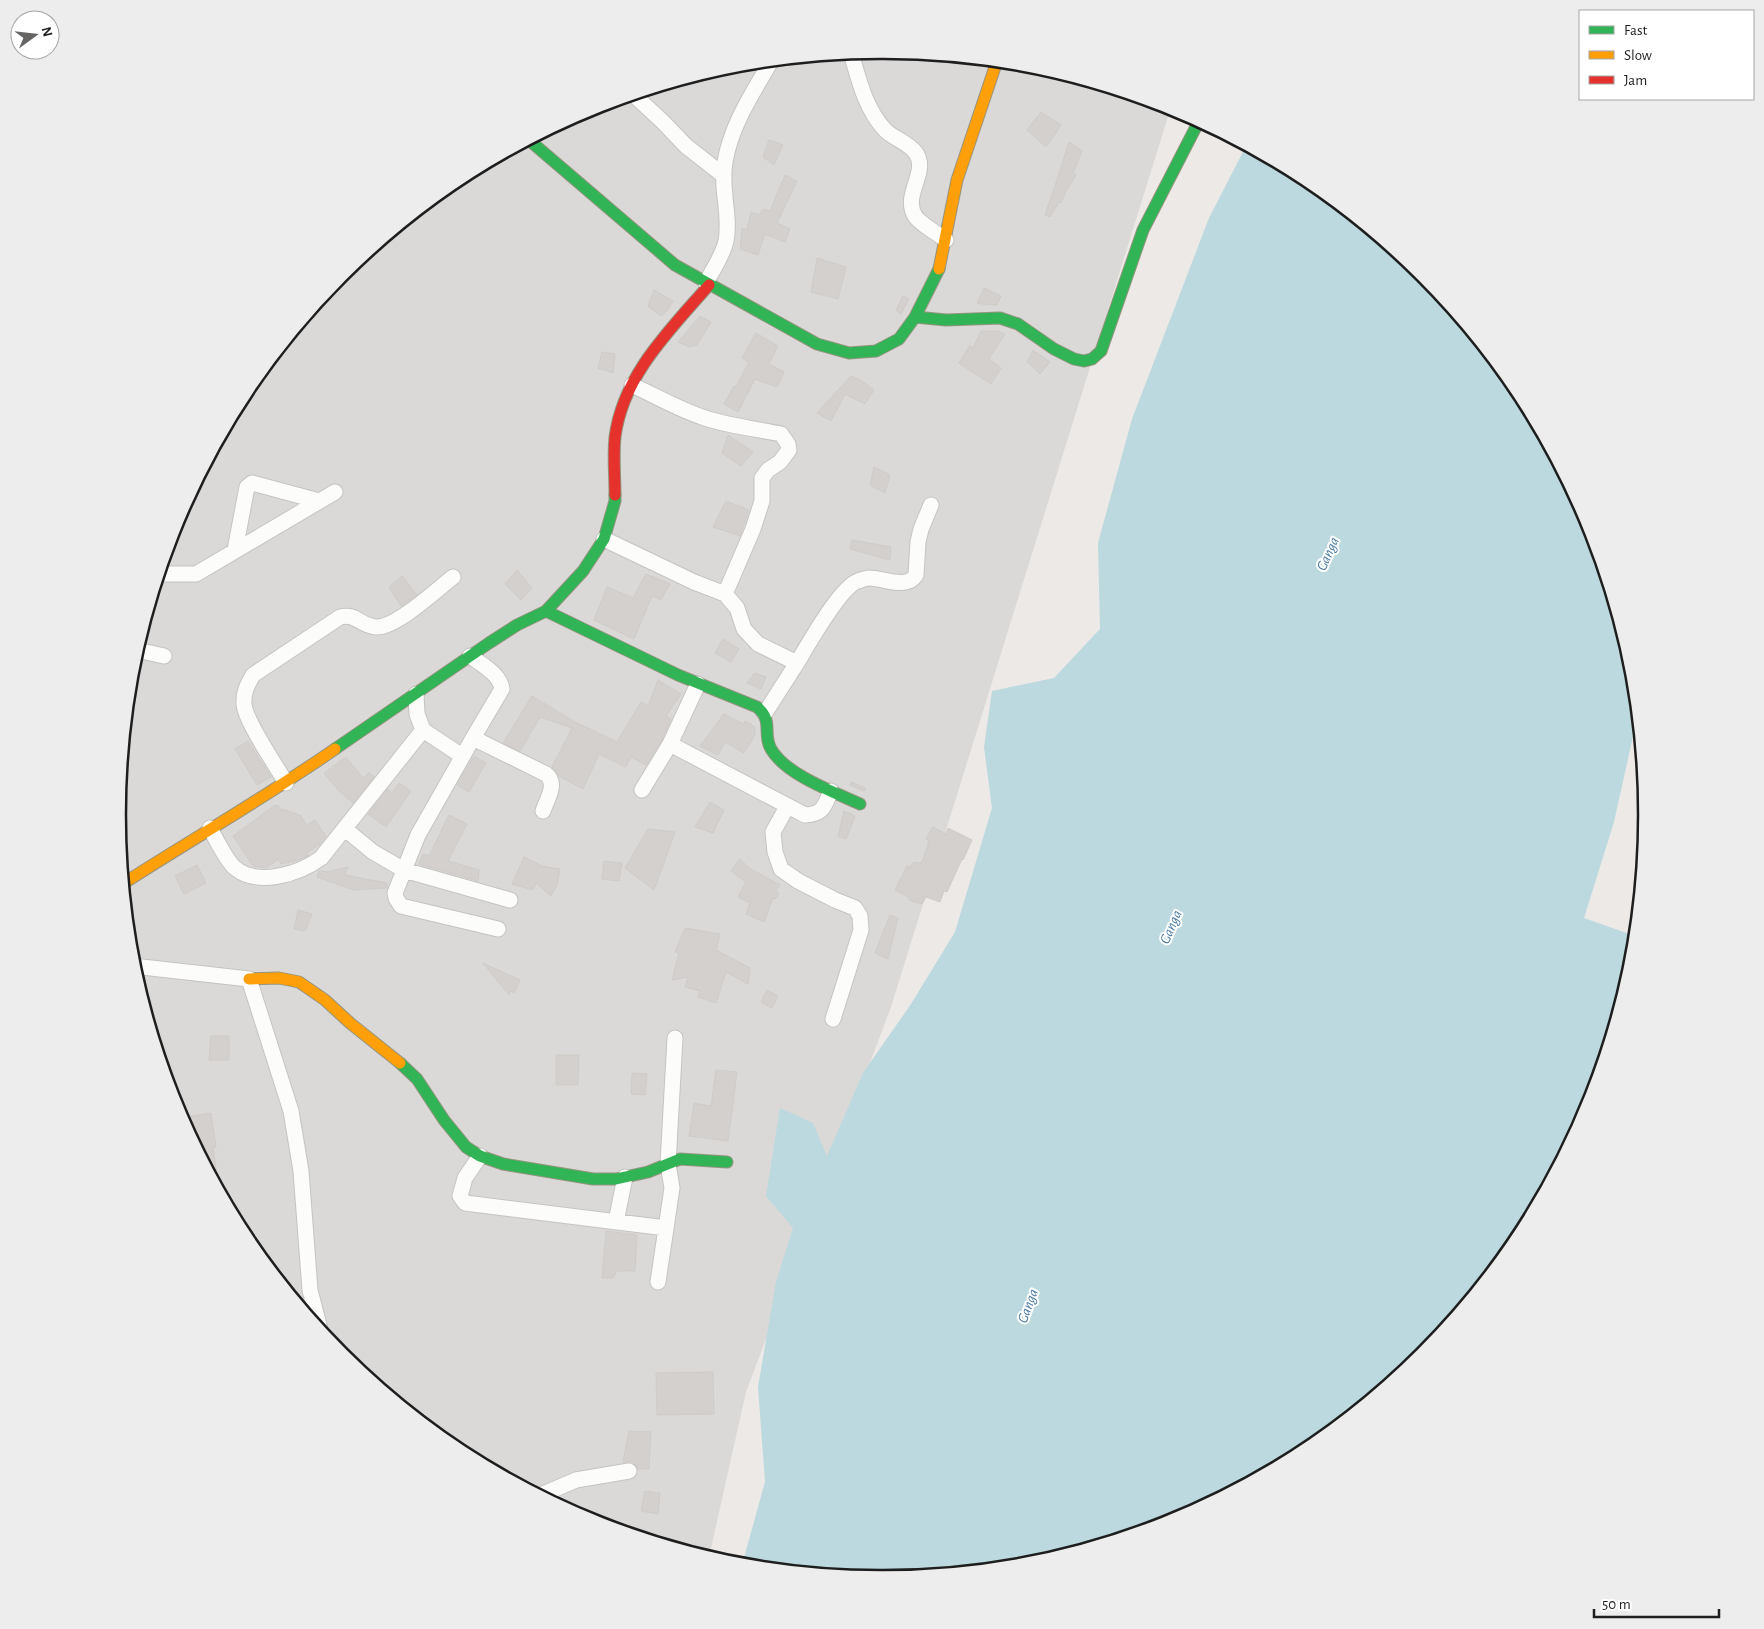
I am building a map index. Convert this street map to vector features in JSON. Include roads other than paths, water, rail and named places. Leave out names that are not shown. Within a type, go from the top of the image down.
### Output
[{"type":"street","points":[[853,60],[864,96],[872,112],[886,131],[910,147],[919,161],[918,173],[910,198],[916,218],[946,240]]},
{"type":"street","points":[[534,144],[675,265],[817,344],[849,353],[868,352],[884,348],[899,339],[915,317],[939,269],[957,180],[995,67]]},
{"type":"street","points":[[130,879],[286,782],[517,625],[546,611],[583,571],[604,539],[615,501],[615,438],[618,419],[632,385],[652,352],[707,284],[725,244],[727,232],[726,204],[722,183],[725,160],[733,132],[746,104],[767,68]]},
{"type":"street","points":[[638,99],[686,146],[723,175]]},
{"type":"street","points":[[915,317],[947,320],[988,316],[999,317],[1017,323],[1064,354],[1078,360],[1092,359],[1101,351],[1142,230],[1196,128]]},
{"type":"street","points":[[632,385],[707,418],[727,424],[781,434],[788,444],[789,450],[780,462],[768,470],[762,478],[762,501],[753,529],[725,594]]},
{"type":"street","points":[[235,550],[244,496],[247,487],[252,484],[319,502]]},
{"type":"street","points":[[165,574],[196,574],[335,492]]},
{"type":"street","points":[[765,713],[823,621],[849,585],[869,578],[895,582],[909,581],[914,578],[916,575],[918,542],[921,529],[931,505]]},
{"type":"street","points":[[604,539],[694,582],[725,594],[737,608],[744,629],[758,644],[797,663]]},
{"type":"street","points":[[286,782],[249,721],[244,704],[245,688],[253,674],[340,617],[354,617],[368,626],[378,627],[388,624],[400,618],[453,577]]},
{"type":"street","points":[[546,611],[698,684],[756,706],[765,713],[768,722],[768,741],[772,752],[784,764],[860,804]]},
{"type":"street","points":[[145,652],[164,656]]},
{"type":"street","points":[[470,656],[496,676],[501,682],[502,689],[418,835],[395,893],[401,906],[498,929]]},
{"type":"street","points":[[642,790],[670,744],[698,684]]},
{"type":"street","points":[[416,694],[417,714],[423,730],[462,756]]},
{"type":"street","points":[[210,828],[233,867],[247,875],[264,878],[274,877],[309,866],[321,858],[423,730]]},
{"type":"street","points":[[473,738],[550,777],[552,788],[543,811]]},
{"type":"street","points":[[670,744],[805,815],[814,815],[824,808],[831,790]]},
{"type":"street","points":[[787,807],[773,832],[774,852],[781,869],[798,881],[855,908],[860,916],[861,930],[833,1018]]},
{"type":"street","points":[[345,829],[373,852],[404,870],[510,900]]},
{"type":"street","points":[[142,967],[249,979],[278,978],[299,982],[325,1000],[417,1079],[444,1120],[466,1147],[480,1156],[503,1164],[593,1180],[616,1179],[648,1172],[680,1159],[727,1162]]},
{"type":"street","points":[[249,979],[291,1112],[301,1172],[310,1290],[317,1316]]},
{"type":"street","points":[[658,1282],[672,1188],[668,1164],[675,1038]]},
{"type":"street","points":[[480,1156],[466,1178],[460,1196],[465,1203],[666,1228]]},
{"type":"street","points":[[616,1222],[625,1177]]},
{"type":"street","points":[[548,1492],[576,1480],[629,1471]]},
{"type":"water","name":"Ganga","points":[[1243,151],[1302,186],[1342,215],[1380,246],[1416,280],[1482,354],[1536,437],[1560,480],[1598,572],[1612,619],[1623,667],[1633,736],[1614,822],[1584,918],[1628,933],[1612,1010],[1598,1057],[1560,1149],[1510,1234],[1482,1275],[1416,1349],[1380,1383],[1302,1443],[1260,1469],[1171,1513],[1125,1530],[1029,1556],[981,1564],[931,1569],[882,1570],[833,1569],[744,1558],[765,1482],[758,1387],[776,1282],[793,1228],[766,1196],[780,1108],[813,1123],[827,1156],[863,1073],[911,1004],[955,932],[992,808],[984,747],[992,691],[1054,678],[1100,629],[1098,543],[1132,419],[1209,218]]}]
